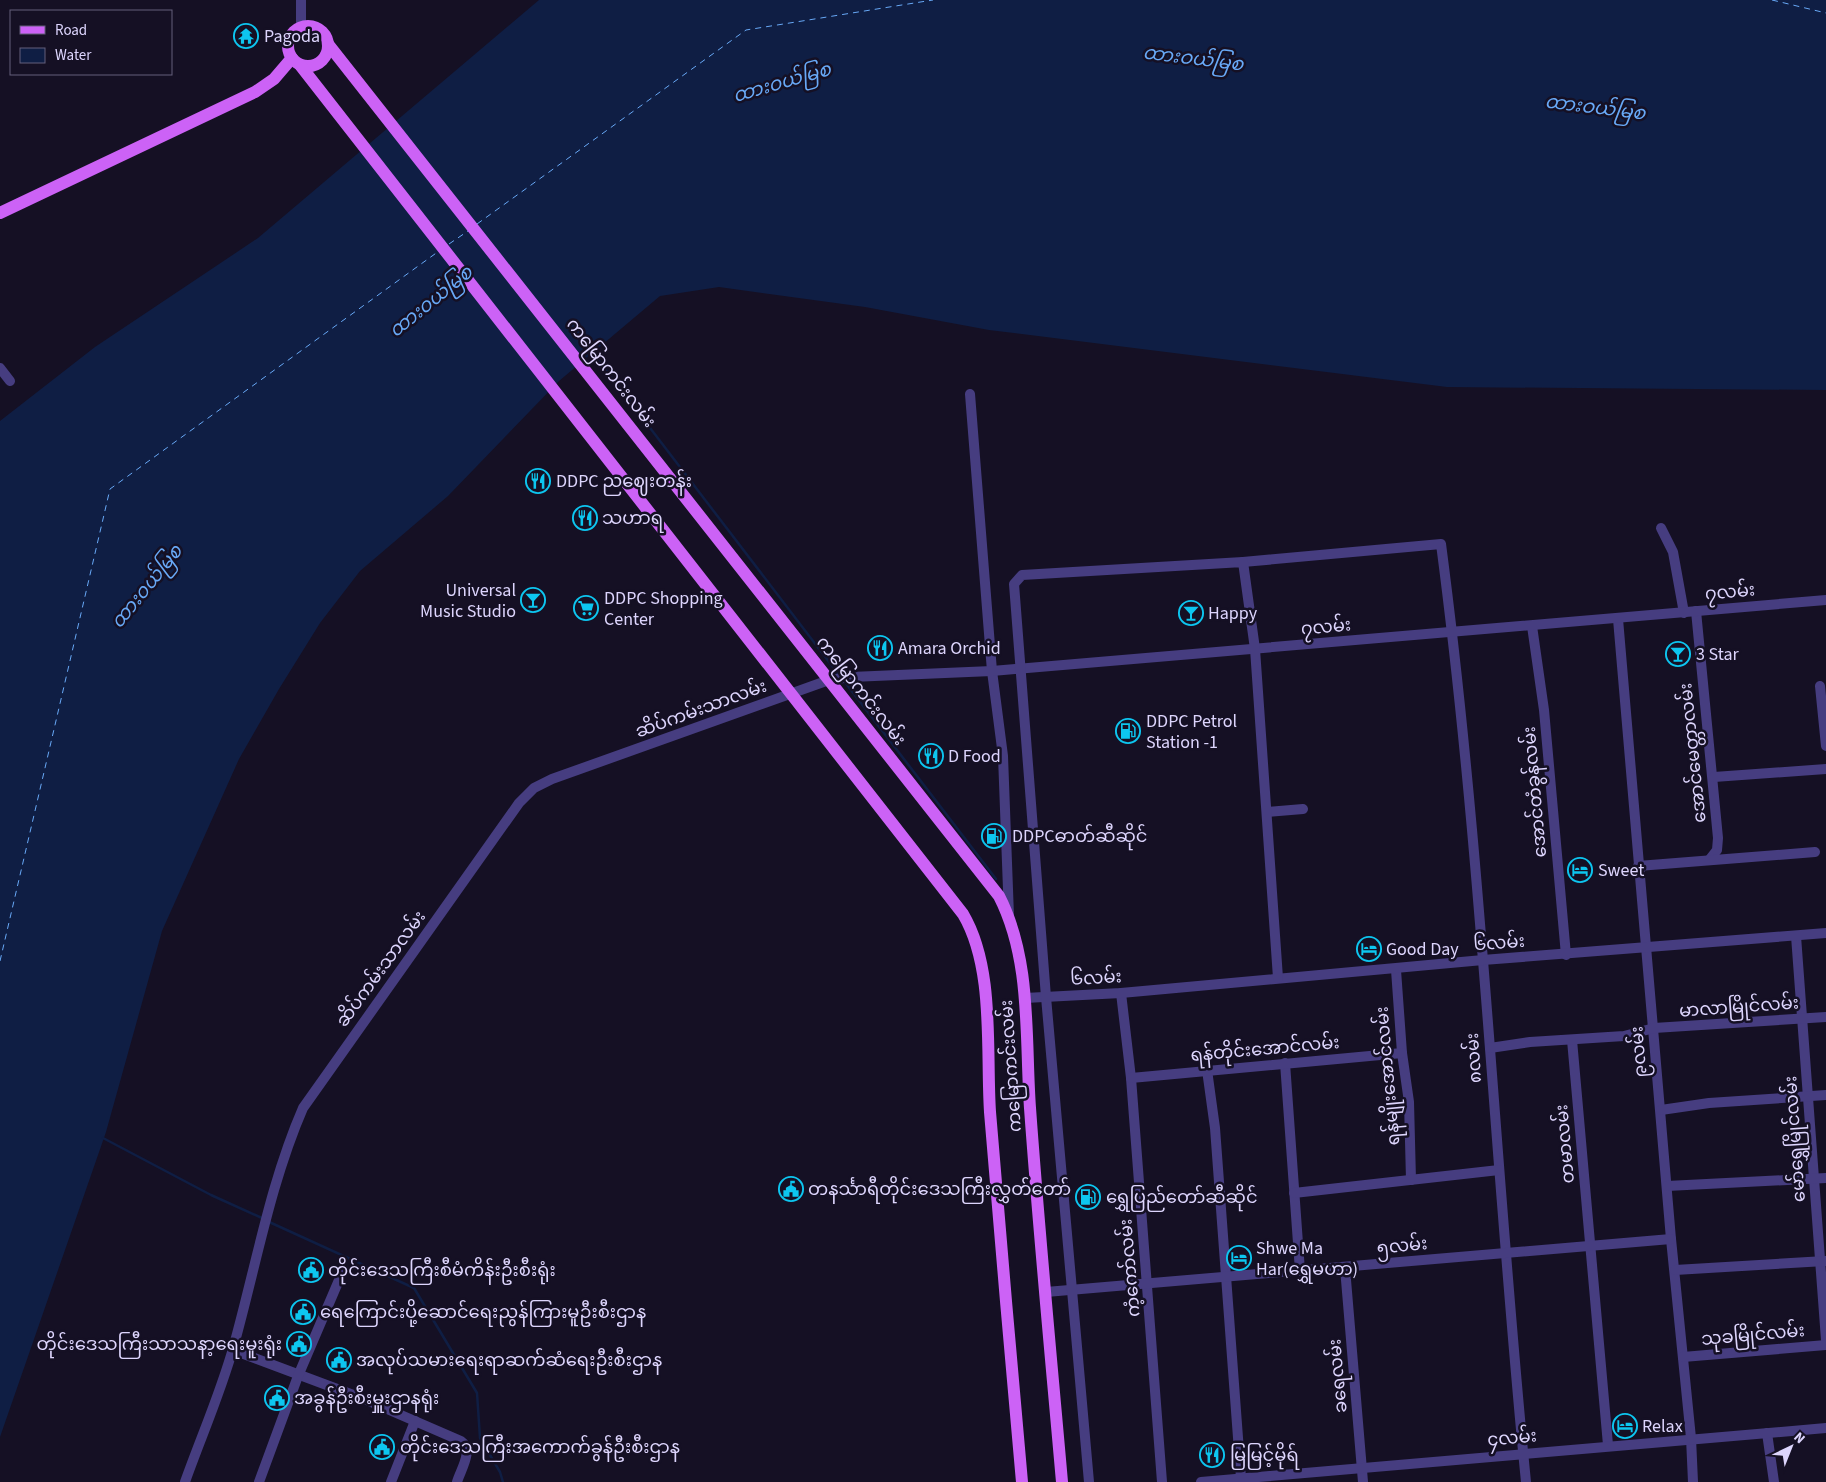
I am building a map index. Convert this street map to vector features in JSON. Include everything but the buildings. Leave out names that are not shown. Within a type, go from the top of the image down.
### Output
[{"type":"main road","points":[[300,28],[316,28],[324,34],[328,44],[327,54],[320,62],[311,66],[296,62],[288,43],[292,34],[300,28]]},
{"type":"main road","name":"ကမြောကင်းလမ်း","points":[[328,44],[999,896],[1009,916],[1017,944],[1025,998],[1030,1107],[1062,1482]]},
{"type":"main road","points":[[0,213],[255,92],[274,80],[296,62]]},
{"type":"main road","name":"ကမြောကင်းလမ်း","points":[[296,62],[963,914],[972,930],[978,948],[985,1001],[990,1110],[1022,1482]]},
{"type":"street","points":[[300,28],[301,0]]},
{"type":"street","points":[[0,368],[10,381]]},
{"type":"street","points":[[970,394],[992,671],[1003,756],[1009,916]]},
{"type":"street","points":[[1661,528],[1674,552],[1684,613]]},
{"type":"street","name":"၈လမ်း","points":[[1243,562],[1441,544],[1453,633],[1484,960],[1505,1252],[1526,1482]]},
{"type":"street","points":[[1090,1482],[1046,997],[1020,669],[1014,584],[1022,575],[1243,562],[1255,649],[1278,978]]},
{"type":"street","name":"၇လမ်း","points":[[829,680],[851,677],[1020,669],[1826,600]]},
{"type":"street","name":"အောင်မေတ္တာလမ်း","points":[[1696,611],[1709,752],[1714,777],[1712,787],[1718,838],[1717,850],[1710,859]]},
{"type":"street","name":"၉လမ်း","points":[[1618,619],[1671,1240],[1691,1438],[1693,1482]]},
{"type":"street","name":"အောင်တံခွန်လမ်း","points":[[1532,626],[1544,710],[1566,955]]},
{"type":"street","name":"ဆိပ်ကမ်းသာလမ်း","points":[[185,1482],[232,1350],[263,1226],[303,1108],[519,803],[534,788],[552,779],[829,680]]},
{"type":"street","points":[[1820,686],[1826,746]]},
{"type":"street","points":[[1714,777],[1826,769]]},
{"type":"street","points":[[1267,812],[1303,810]]},
{"type":"street","points":[[1638,866],[1815,852]]},
{"type":"street","name":"၆လမ်း","points":[[1025,998],[1120,993],[1278,978],[1396,970],[1484,960],[1826,933]]},
{"type":"street","name":"မော်ရွှေမြိုင်လမ်း","points":[[1796,936],[1814,1178],[1823,1261],[1826,1340]]},
{"type":"street","name":"ရန်မျိုးအောင်လမ်း","points":[[1396,970],[1402,1053],[1409,1102],[1411,1180]]},
{"type":"street","name":"ကံ့ကော်လမ်း","points":[[1120,993],[1131,1078],[1162,1482]]},
{"type":"street","name":"မာလာမြိုင်လမ်း","points":[[1490,1048],[1530,1042],[1624,1036],[1654,1028],[1826,1017]]},
{"type":"street","name":"တမာလမ်း","points":[[1572,1040],[1608,1445]]},
{"type":"street","name":"ရန်တိုင်းအောင်လမ်း","points":[[1131,1078],[1402,1053]]},
{"type":"street","points":[[1285,1064],[1300,1271]]},
{"type":"street","points":[[1207,1070],[1215,1128],[1241,1478]]},
{"type":"street","points":[[1661,1110],[1709,1103],[1826,1095]]},
{"type":"street","points":[[1294,1193],[1499,1170]]},
{"type":"street","points":[[1667,1186],[1826,1178]]},
{"type":"street","name":"၅လမ်း","points":[[1046,1292],[1225,1276],[1345,1268],[1505,1252],[1671,1240]]},
{"type":"street","points":[[1674,1270],[1823,1261]]},
{"type":"street","name":"ခရေလမ်း","points":[[1345,1268],[1363,1482]]},
{"type":"street","points":[[259,1482],[298,1376],[342,1273]]},
{"type":"street","name":"သုခမြိုင်လမ်း","points":[[1683,1357],[1826,1345]]},
{"type":"street","points":[[232,1350],[364,1399],[461,1441],[466,1444],[468,1451],[457,1482]]},
{"type":"street","points":[[392,1482],[415,1421]]},
{"type":"street","name":"၄လမ်း","points":[[1201,1482],[1361,1469],[1608,1445],[1826,1428]]},
{"type":"street","points":[[1767,1433],[1774,1482]]},
{"type":"water","name":"ထားဝယ်မြစ","points":[[539,0],[1826,0],[1826,390],[1447,387],[989,330],[865,307],[719,287],[660,296],[559,381],[448,496],[360,571],[320,623],[279,689],[239,759],[162,931],[106,1132],[0,1437],[0,421],[95,347],[258,238]]},
{"type":"waterway","points":[[592,352],[839,675]]},
{"type":"waterway","points":[[844,681],[996,879]]},
{"type":"waterway","points":[[103,1138],[211,1195],[262,1218]]},
{"type":"waterway","points":[[267,1221],[414,1288],[477,1393],[480,1438],[500,1472],[503,1482]]},
{"type":"ferry route","points":[[477,224],[746,30],[933,0]]},
{"type":"ferry route","points":[[1772,0],[1826,13]]},
{"type":"ferry route","points":[[449,244],[468,231]]},
{"type":"ferry route","points":[[0,961],[110,489],[439,251]]},
{"type":"place","name":"Pagoda","points":[[246,36]]},
{"type":"place","name":"DDPC ညဈေးတန်း","points":[[538,481]]},
{"type":"place","name":"သဟာရ","points":[[585,518]]},
{"type":"place","name":"Universal Music Studio","points":[[533,600]]},
{"type":"place","name":"DDPC Shopping Center","points":[[586,608]]},
{"type":"place","name":"Happy","points":[[1191,613]]},
{"type":"place","name":"Amara Orchid","points":[[880,648]]},
{"type":"place","name":"3 Star","points":[[1678,654]]},
{"type":"place","name":"DDPC Petrol Station -1","points":[[1128,731]]},
{"type":"place","name":"D Food","points":[[931,756]]},
{"type":"place","name":"DDPCဓာတ်ဆီဆိုင်","points":[[994,836]]},
{"type":"place","name":"Sweet","points":[[1580,870]]},
{"type":"place","name":"Good Day","points":[[1369,949]]},
{"type":"place","name":"တနင်္သာရီတိုင်းဒေသကြီးလွှတ်တော်","points":[[791,1189]]},
{"type":"place","name":"ရွှေပြည်တော်ဆီဆိုင်","points":[[1088,1197]]},
{"type":"place","name":"Shwe Ma Har(‌‌ရွှေမဟာ)","points":[[1239,1258]]},
{"type":"place","name":"တိုင်းဒေသကြီးစီမံကိန်းဦးစီးရုံး","points":[[311,1270]]},
{"type":"place","name":"ရေကြောင်းပို့ဆောင်ရေးညွန်ကြားမူဦးစီးဌာန","points":[[303,1312]]},
{"type":"place","name":"တိုင်းဒေသကြီးသာသနာ့ရေးမူးရုံး","points":[[299,1344]]},
{"type":"place","name":"အလုပ်သမားရေးရာဆက်ဆံရေးဦးစီးဌာန","points":[[339,1360]]},
{"type":"place","name":"အခွန်ဦးစီးမှူးဌာနရုံး","points":[[277,1398]]},
{"type":"place","name":"Relax","points":[[1625,1426]]},
{"type":"place","name":"တိုင်းဒေသကြီးအကောက်ခွန်ဦးစီးဌာန","points":[[382,1447]]},
{"type":"place","name":"မြမြင့်မိုရ်","points":[[1212,1455]]}]
